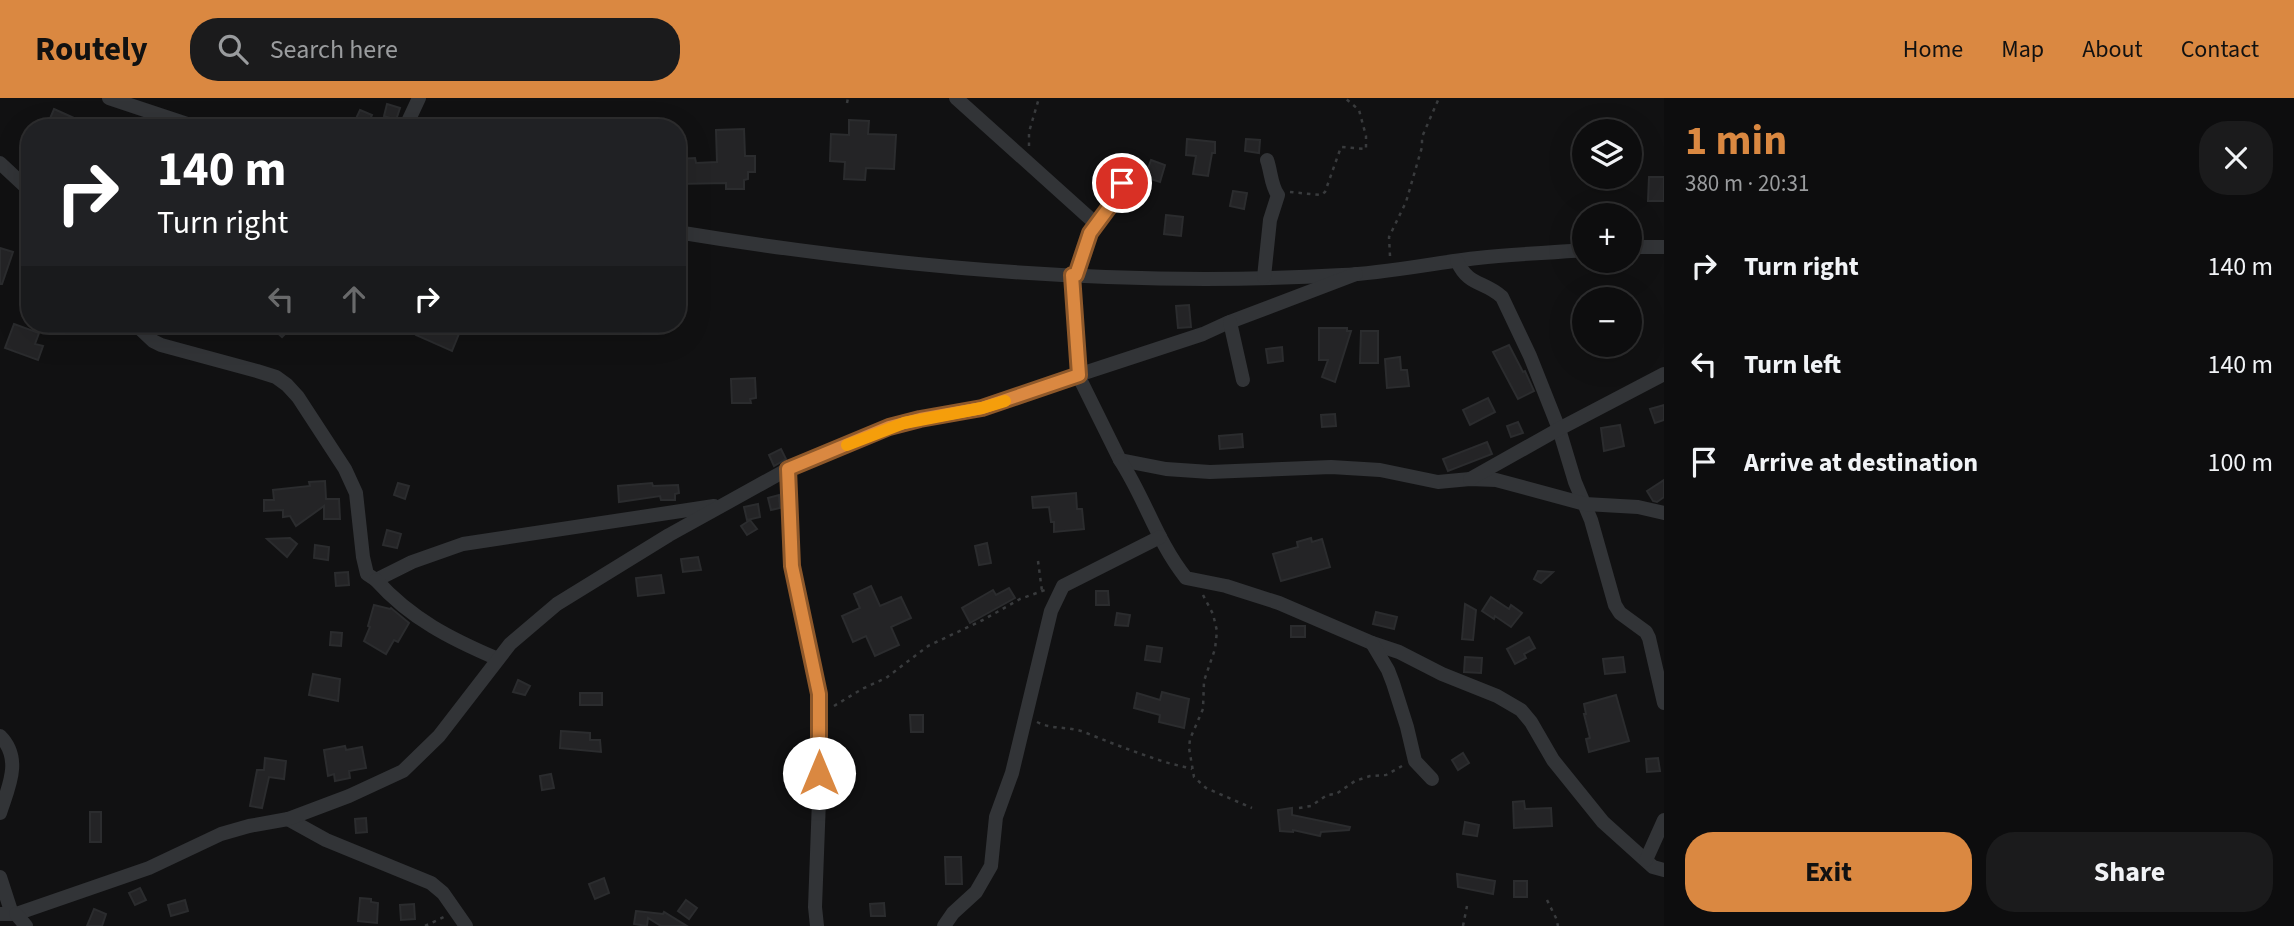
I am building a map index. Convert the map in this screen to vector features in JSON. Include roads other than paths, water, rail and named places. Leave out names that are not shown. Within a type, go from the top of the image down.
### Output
[{"type":"street","points":[[109,98],[172,119]]},
{"type":"street","points":[[409,119],[419,98]]},
{"type":"street","points":[[956,98],[1095,223]]},
{"type":"street","points":[[1264,277],[1270,220],[1278,194],[1274,190],[1267,160]]},
{"type":"street","points":[[0,163],[21,183]]},
{"type":"street","points":[[1134,166],[1110,206],[1095,223],[1074,275],[1079,375],[1168,554],[1186,578],[1226,586],[1279,603],[1399,652],[1442,674],[1497,696],[1521,710],[1553,761],[1603,822],[1653,867],[1664,870]]},
{"type":"street","points":[[686,234],[951,268],[1074,275],[1264,277],[1356,274],[1457,261],[1572,251]]},
{"type":"street","points":[[1642,247],[1664,247]]},
{"type":"street","points":[[1457,261],[1468,279],[1494,290],[1502,297],[1530,356],[1585,504],[1615,605],[1620,613],[1641,628],[1649,638],[1664,703]]},
{"type":"street","points":[[10,914],[149,867],[221,834],[288,819],[349,796],[403,771],[439,736],[510,644],[557,604],[669,535],[788,469],[889,427],[982,408],[1203,334],[1230,321],[1356,274]]},
{"type":"street","points":[[1230,321],[1243,380]]},
{"type":"street","points":[[145,333],[161,345],[257,371],[276,377],[288,385],[345,469],[356,493],[367,574],[414,616],[463,644],[498,659]]},
{"type":"street","points":[[1470,479],[1664,374]]},
{"type":"street","points":[[1120,460],[1166,469],[1210,472],[1331,467],[1380,470],[1438,482],[1496,480],[1585,504],[1638,507],[1664,513]]},
{"type":"street","points":[[788,469],[792,566],[819,694],[815,907],[817,926]]},
{"type":"street","points":[[376,580],[412,562],[463,544],[722,505]]},
{"type":"street","points":[[944,926],[953,913],[976,892],[991,866],[993,827],[1009,782],[1051,611],[1063,586],[1160,537]]},
{"type":"street","points":[[1372,643],[1393,683],[1415,761],[1432,779]]},
{"type":"street","points":[[0,736],[12,757],[13,769],[0,813]]},
{"type":"street","points":[[288,819],[326,840],[431,883],[443,893],[466,926]]},
{"type":"street","points":[[1646,860],[1664,820]]},
{"type":"street","points":[[0,877],[10,914],[26,926]]}]
